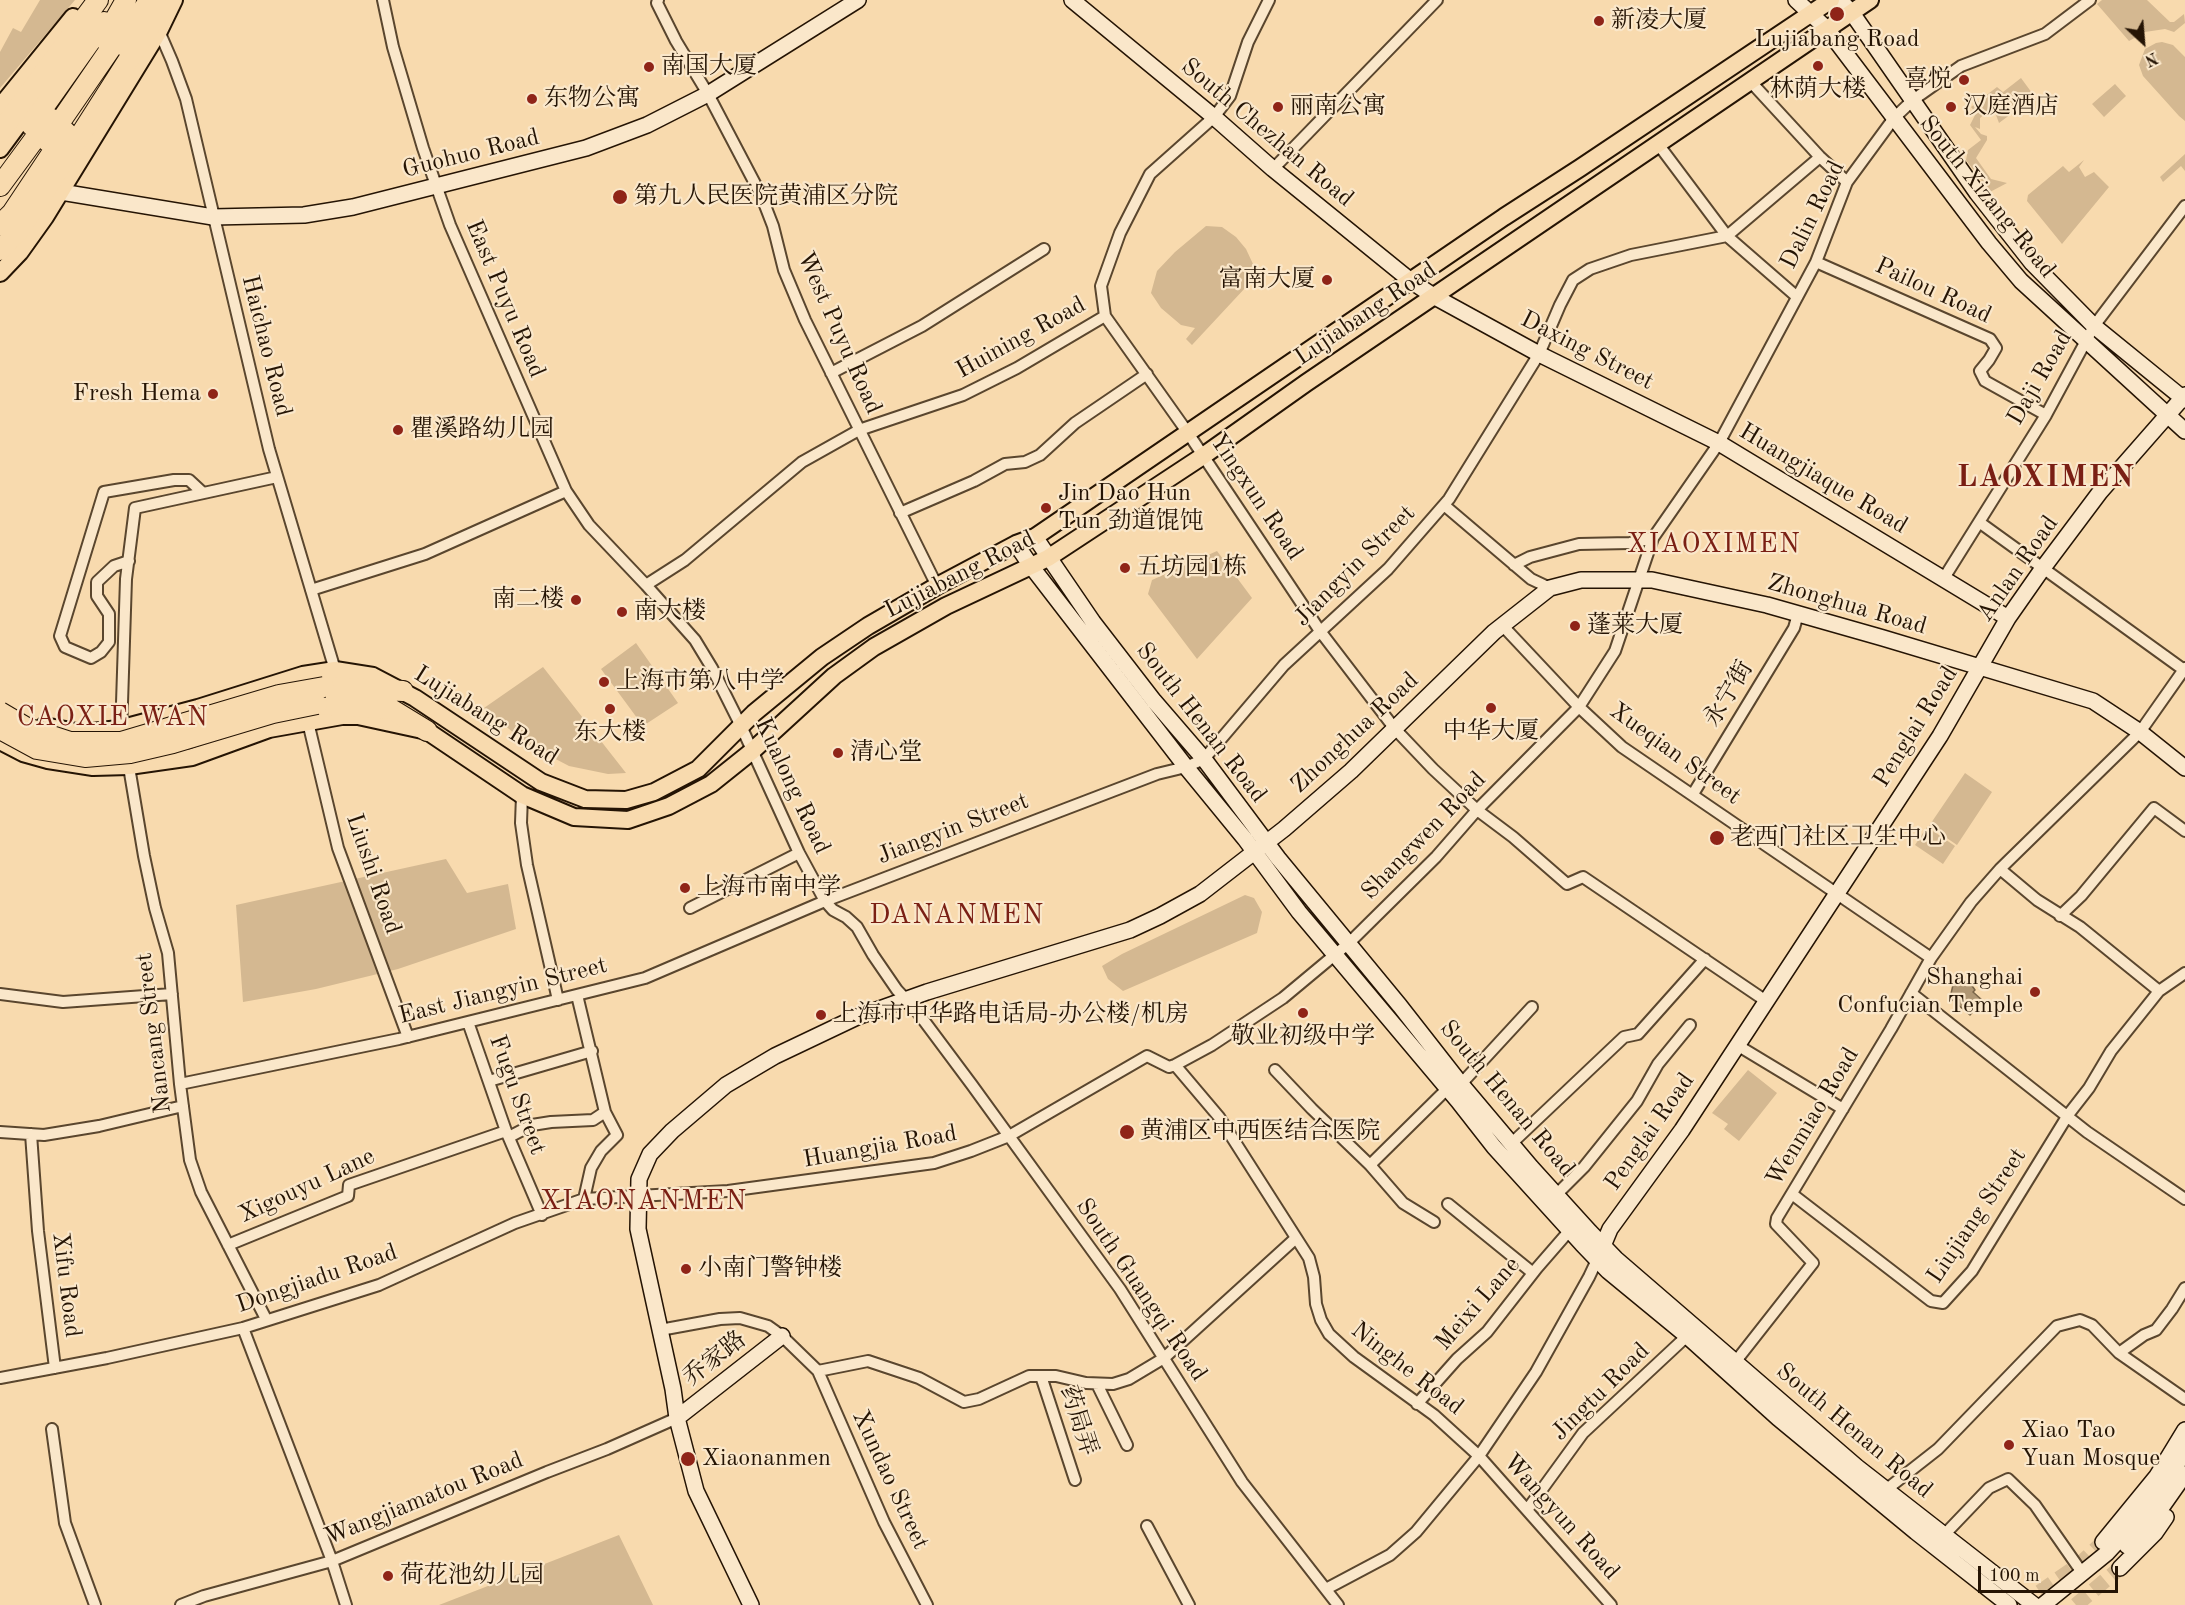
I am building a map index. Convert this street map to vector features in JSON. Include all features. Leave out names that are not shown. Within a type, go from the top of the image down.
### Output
[{"type":"highway","points":[[0,132],[98,0]]},
{"type":"highway","points":[[0,166],[8,147],[119,0]]},
{"type":"highway","points":[[0,186],[96,52],[126,0]]},
{"type":"highway","points":[[0,250],[21,228],[130,56],[158,1]]},
{"type":"highway","points":[[0,210],[158,1]]},
{"type":"highway","points":[[0,225],[12,213],[129,35],[158,1]]},
{"type":"highway","points":[[0,712],[27,728],[70,742],[121,742],[279,695],[403,691]]},
{"type":"highway","points":[[0,729],[37,749],[85,757],[130,753],[173,743],[273,713],[320,695],[391,709],[427,732]]},
{"type":"main road","points":[[0,107],[87,0]]},
{"type":"main road","points":[[8,147],[108,0]]},
{"type":"main road","name":"Lujiabang Road","points":[[0,705],[43,726],[82,733],[119,729],[198,708],[303,675],[335,670],[374,676],[415,698],[542,782],[585,799],[626,800],[654,792],[698,769],[741,726],[822,657],[868,626],[937,586],[1016,544],[1035,537],[1830,0]]},
{"type":"main road","name":"Lujiabang Road","points":[[0,741],[23,753],[48,760],[93,767],[129,766],[192,757],[269,729],[342,716],[358,716],[427,732],[522,795],[574,817],[628,820],[669,806],[711,784],[751,752],[834,676],[874,647],[946,606],[1048,558],[1203,456],[1306,383],[1870,0]]},
{"type":"main road","points":[[0,273],[28,242],[61,192],[159,31],[158,1]]},
{"type":"main road","points":[[0,241],[158,1]]},
{"type":"street","name":"East Puyu Road","points":[[383,0],[393,46],[435,185],[450,225],[566,491],[589,525],[646,585]]},
{"type":"street","name":"West Puyu Road","points":[[658,0],[657,3],[676,41],[708,94],[761,195],[773,226],[784,270],[805,320],[937,586]]},
{"type":"street","name":"Guohuo Road","points":[[61,192],[213,218],[304,215],[352,207],[586,148],[647,125],[708,94],[858,0]]},
{"type":"street","name":"South Chezhan Road","points":[[1072,0],[1214,117],[1273,169],[1411,281],[1435,297]]},
{"type":"street","name":"Huining Road","points":[[646,585],[685,560],[802,462],[859,430],[963,395],[1017,369],[1105,316],[1101,286],[1120,233],[1150,174],[1214,117],[1230,96],[1248,42],[1269,0]]},
{"type":"street","points":[[1273,169],[1437,0]]},
{"type":"street","name":"South Xizang Road","points":[[1796,0],[1827,29],[2020,281],[2185,431]]},
{"type":"street","name":"South Xizang Road","points":[[1839,0],[1852,13],[1977,193],[2032,264],[2094,326],[2184,398]]},
{"type":"street","name":"Dalin Road","points":[[1719,443],[1816,262],[1847,182],[1894,118],[1913,100],[1961,66],[2045,34],[2090,0]]},
{"type":"street","name":"Haichao Road","points":[[159,31],[186,99],[277,477],[335,670]]},
{"type":"street","points":[[1750,81],[1820,157],[1847,182]]},
{"type":"street","points":[[1658,144],[1727,236],[1796,297]]},
{"type":"street","name":"Jiangyin Street","points":[[825,901],[1157,774],[1186,767],[1204,759],[1267,684],[1320,631],[1388,569],[1444,505],[1539,354],[1573,279],[1590,269],[1630,255],[1727,236],[1820,157]]},
{"type":"street","name":"Daji Road","points":[[1944,578],[2046,414],[2094,326],[2185,206]]},
{"type":"street","points":[[831,373],[922,326],[1044,249]]},
{"type":"street","name":"Pailou Road","points":[[1816,262],[1990,339],[1996,348],[1980,371],[1985,381],[2046,414]]},
{"type":"street","name":"Daxing Street","points":[[1435,297],[1539,354],[1719,443]]},
{"type":"street","name":"Yingxun Road","points":[[1105,316],[1188,433],[1320,631],[1395,729],[1477,810],[1513,837],[1567,884],[1583,877],[1705,959]]},
{"type":"street","points":[[900,513],[974,481],[1005,464],[1025,462],[1040,455],[1075,423],[1147,374]]},
{"type":"street","name":"Anlan Road","points":[[1980,667],[2008,618],[2100,492],[2184,398]]},
{"type":"street","name":"Huangjiaque Road","points":[[1638,579],[1653,538],[1719,443],[2008,618]]},
{"type":"street","points":[[129,561],[114,566],[97,582],[97,596],[109,614],[110,642],[102,652],[91,658],[65,647],[60,636],[104,492],[174,480],[189,480],[203,493],[277,477]]},
{"type":"street","points":[[311,590],[425,554],[566,491]]},
{"type":"street","name":"Nancang Street","points":[[203,493],[135,508],[129,561],[119,729],[129,766],[155,908],[168,953],[180,1084],[190,1160],[201,1192],[266,1319]]},
{"type":"street","points":[[1444,505],[1531,579],[1550,588]]},
{"type":"street","points":[[1979,522],[2184,669]]},
{"type":"street","name":"South Henan Road","points":[[1035,537],[1093,622],[1147,693],[1204,759],[1261,847],[1299,912],[1454,1086],[1512,1143],[1557,1194],[1600,1252],[1638,1297],[1687,1336],[1778,1418],[2009,1605]]},
{"type":"street","points":[[1514,565],[1530,557],[1579,544],[1630,543],[1653,538]]},
{"type":"street","name":"South Henan Road","points":[[1016,544],[1030,566],[1186,767],[1349,943],[1508,1163],[1570,1230],[1600,1252],[1616,1259],[1857,1467],[2034,1605]]},
{"type":"street","name":"Shangwen Road","points":[[1175,1065],[1212,1045],[1283,998],[1349,943],[1436,857],[1477,810],[1579,708],[1616,651],[1638,579]]},
{"type":"street","name":"Zhonghua Road","points":[[751,1605],[696,1491],[677,1418],[638,1229],[639,1179],[650,1154],[672,1131],[726,1085],[775,1056],[846,1022],[907,1000],[1130,930],[1200,894],[1261,847],[1352,771],[1502,625],[1550,588],[1581,580],[1652,580],[1767,605],[2093,701],[2140,732],[2185,768]]},
{"type":"street","name":"Kualong Road","points":[[646,585],[695,640],[741,726],[799,853],[825,901],[833,910],[846,917],[857,927],[873,955],[897,990],[907,1000]]},
{"type":"street","name":"永宁街","points":[[1693,794],[1794,628],[1798,614]]},
{"type":"street","name":"Xueqian Street","points":[[1502,625],[1579,708],[1622,747],[1931,958]]},
{"type":"street","name":"Penglai Road","points":[[1326,1589],[1390,1555],[1416,1532],[1479,1456],[1536,1372],[1589,1277],[1610,1229],[1682,1131],[1940,736],[1980,667]]},
{"type":"street","name":"Wenmiao Road","points":[[1736,1361],[1813,1263],[1776,1224],[1777,1218],[1931,958],[1971,902],[2000,869],[2140,732],[2184,669]]},
{"type":"street","name":"Liushi Road","points":[[308,722],[338,848],[408,1037]]},
{"type":"street","points":[[522,795],[521,823],[526,865],[558,1000]]},
{"type":"street","points":[[2060,916],[2081,896],[2154,808],[2185,831]]},
{"type":"street","points":[[690,908],[799,853]]},
{"type":"street","points":[[2000,869],[2060,916],[2080,927],[2159,991]]},
{"type":"street","name":"East Jiangyin Street","points":[[180,1084],[408,1037],[645,978],[825,901]]},
{"type":"street","points":[[1512,1143],[1624,1037],[1638,1034],[1705,959],[1766,1001]]},
{"type":"street","points":[[2068,1115],[2089,1088],[2111,1051],[2159,991],[2185,974]]},
{"type":"street","points":[[1911,993],[2087,1132],[2185,1199]]},
{"type":"street","points":[[0,994],[63,1002],[172,994]]},
{"type":"street","points":[[577,995],[605,1112],[617,1135],[601,1151],[591,1168],[584,1199]]},
{"type":"street","name":"South Guangqi Road","points":[[907,1000],[1010,1136],[1120,1289],[1242,1482],[1338,1605]]},
{"type":"street","points":[[1370,1165],[1454,1086],[1532,1007]]},
{"type":"street","name":"Fugu Street","points":[[468,1022],[508,1134],[542,1215]]},
{"type":"street","points":[[1557,1194],[1584,1167],[1637,1101],[1658,1064],[1690,1025]]},
{"type":"street","points":[[1737,1045],[1843,1109]]},
{"type":"street","points":[[489,1081],[592,1051]]},
{"type":"street","name":"Huangjia Road","points":[[638,1197],[728,1191],[934,1163],[1010,1136],[1147,1056],[1169,1067],[1175,1065]]},
{"type":"street","name":"Ninghe Road","points":[[1175,1065],[1219,1117],[1309,1258],[1314,1278],[1316,1304],[1329,1334],[1354,1357],[1434,1415],[1479,1456]]},
{"type":"street","points":[[1275,1070],[1370,1165],[1403,1203],[1434,1222]]},
{"type":"street","points":[[0,1132],[45,1135],[99,1126],[183,1106]]},
{"type":"street","name":"Xigouyu Lane","points":[[228,1245],[348,1196],[349,1185],[532,1125],[593,1120],[605,1112]]},
{"type":"street","name":"Liujiang Street","points":[[1791,1194],[1931,1301],[1943,1303],[1972,1270],[2068,1115]]},
{"type":"street","name":"Xifu Road","points":[[31,1134],[38,1231],[55,1368]]},
{"type":"street","name":"Dongjiadu Road","points":[[0,1378],[243,1328],[379,1285],[515,1223],[584,1199],[638,1197]]},
{"type":"street","points":[[1448,1204],[1533,1273]]},
{"type":"street","name":"Meixi Lane","points":[[1417,1404],[1457,1359],[1487,1332],[1570,1230]]},
{"type":"street","points":[[660,1330],[740,1317],[768,1326],[782,1336],[818,1371],[867,1361],[919,1378],[964,1402],[979,1399],[1029,1376],[1056,1376],[1097,1384],[1113,1384],[1129,1379],[1164,1358],[1296,1238]]},
{"type":"street","points":[[2119,1353],[2144,1335],[2156,1330],[2172,1310],[2185,1288]]},
{"type":"street","points":[[1887,1490],[1938,1449],[2057,1326],[2080,1320],[2092,1325],[2119,1353],[2185,1399]]},
{"type":"street","points":[[243,1328],[332,1561],[346,1605]]},
{"type":"street","name":"乔家路","points":[[677,1418],[782,1336]]},
{"type":"street","name":"Jingtu Road","points":[[1527,1510],[1583,1433],[1687,1336]]},
{"type":"street","name":"Xundao Street","points":[[818,1371],[884,1522],[927,1605]]},
{"type":"street","name":"药局弄","points":[[1041,1376],[1075,1480]]},
{"type":"street","points":[[1097,1384],[1127,1445]]},
{"type":"street","name":"Wangjiamatou Road","points":[[181,1605],[204,1596],[332,1561],[607,1449],[677,1418]]},
{"type":"street","points":[[51,1429],[65,1523],[95,1605]]},
{"type":"street","points":[[2103,1542],[2157,1476],[2185,1430]]},
{"type":"street","points":[[2043,1605],[2107,1553],[2142,1515],[2168,1480],[2185,1450]]},
{"type":"street","name":"Wangyun Road","points":[[1479,1456],[1611,1605]]},
{"type":"street","points":[[2059,1605],[2117,1556],[2152,1521],[2185,1474]]},
{"type":"street","points":[[1945,1534],[1989,1488],[2008,1479],[2036,1505],[2083,1574]]},
{"type":"street","points":[[2120,1568],[2155,1533],[2185,1492]]},
{"type":"street","points":[[1147,1526],[1190,1605]]},
{"type":"shaded area","points":[[40,0],[75,0],[0,88],[0,52],[13,28],[21,32]]},
{"type":"shaded area","points":[[2102,0],[2147,0],[2170,22],[2174,22],[2184,14],[2185,23],[2174,32],[2165,29],[2145,32],[2129,41],[2097,4]]},
{"type":"shaded area","points":[[2162,42],[2173,45],[2185,57],[2185,121],[2143,76],[2139,65],[2145,49]]},
{"type":"shaded area","points":[[2021,78],[2032,93],[2022,101],[2025,107],[2023,111],[2015,116],[2011,114],[1999,123],[1996,115],[1987,112],[1980,118],[1980,129],[1975,127],[1981,134],[1987,136],[1976,158],[1991,179],[2007,183],[1990,192],[1966,160],[1968,150],[1981,140],[1970,125],[1976,113],[1971,107],[1997,87],[2003,92]]},
{"type":"shaded area","points":[[2115,84],[2126,96],[2104,117],[2092,104]]},
{"type":"shaded area","points":[[2185,154],[2185,171],[2181,166],[2163,182],[2160,177]]},
{"type":"shaded area","points":[[2084,160],[2079,167],[2085,177],[2094,172],[2109,187],[2062,244],[2027,201],[2028,195],[2063,166],[2069,172]]},
{"type":"shaded area","points":[[1206,226],[1222,227],[1236,237],[1246,249],[1253,264],[1246,287],[1192,345],[1186,339],[1195,328],[1181,325],[1161,308],[1151,293],[1157,271],[1175,252]]},
{"type":"shaded area","points":[[1217,551],[1252,598],[1197,659],[1148,594],[1152,580]]},
{"type":"shaded area","points":[[636,643],[678,703],[643,726],[601,669]]},
{"type":"shaded area","points":[[543,667],[626,773],[608,774],[569,766],[527,744],[484,708]]},
{"type":"shaded area","points":[[1965,773],[1992,792],[1957,845],[1929,826]]},
{"type":"shaded area","points":[[1927,827],[1955,846],[1943,864],[1915,845]]},
{"type":"shaded area","points":[[446,859],[467,893],[508,884],[516,929],[398,969],[316,989],[243,1002],[236,905]]},
{"type":"shaded area","points":[[1245,895],[1254,898],[1262,912],[1257,933],[1123,991],[1108,979],[1102,966],[1122,954]]},
{"type":"shaded area","points":[[1963,980],[1970,983],[1975,990],[1973,992],[1982,1000],[1970,1015],[1950,998],[1953,985],[1956,981]]},
{"type":"shaded area","points":[[1748,1070],[1777,1093],[1739,1141],[1724,1129],[1728,1124],[1712,1113]]},
{"type":"shaded area","points":[[619,1535],[653,1605],[439,1605]]},
{"type":"tunnel","points":[[2021,1605],[2080,1564],[2103,1542]]},
{"type":"tunnel","points":[[2076,1605],[2120,1568]]},
{"type":"place","name":"Lujiabang Road","points":[[1837,14]]},
{"type":"place","name":"新凌大厦","points":[[1599,21]]},
{"type":"place","name":"林荫大楼","points":[[1818,66]]},
{"type":"place","name":"南国大厦","points":[[649,67]]},
{"type":"place","name":"喜悦","points":[[1964,80]]},
{"type":"place","name":"东物公寓","points":[[532,99]]},
{"type":"place","name":"丽南公寓","points":[[1278,107]]},
{"type":"place","name":"汉庭酒店","points":[[1951,107]]},
{"type":"place","name":"第九人民医院黄浦区分院","points":[[620,197]]},
{"type":"place","name":"富南大厦","points":[[1327,280]]},
{"type":"place","name":"Fresh Hema","points":[[213,394]]},
{"type":"place","name":"瞿溪路幼儿园","points":[[398,430]]},
{"type":"place","name":"Jin Dao Hun Tun 劲道馄饨","points":[[1046,508]]},
{"type":"place","name":"五坊园1栋","points":[[1125,568]]},
{"type":"place","name":"南二楼","points":[[576,600]]},
{"type":"place","name":"南大楼","points":[[622,612]]},
{"type":"place","name":"蓬莱大厦","points":[[1575,626]]},
{"type":"place","name":"上海市第八中学","points":[[604,682]]},
{"type":"place","name":"中华大厦","points":[[1491,708]]},
{"type":"place","name":"东大楼","points":[[610,709]]},
{"type":"place","name":"清心堂","points":[[838,753]]},
{"type":"place","name":"老西门社区卫生中心","points":[[1717,838]]},
{"type":"place","name":"上海市南中学","points":[[685,888]]},
{"type":"place","name":"Shanghai Confucian Temple","points":[[2035,992]]},
{"type":"place","name":"敬业初级中学","points":[[1303,1013]]},
{"type":"place","name":"上海市中华路电话局-办公楼/机房","points":[[821,1015]]},
{"type":"place","name":"黄浦区中西医结合医院","points":[[1127,1132]]},
{"type":"place","name":"小南门警钟楼","points":[[686,1269]]},
{"type":"place","name":"Xiao Tao Yuan Mosque","points":[[2009,1445]]},
{"type":"place","name":"Xiaonanmen","points":[[688,1459]]},
{"type":"place","name":"荷花池幼儿园","points":[[388,1576]]},
{"type":"district","name":"LAOXIMEN","points":[[2046,478]]},
{"type":"district","name":"XIAOXIMEN","points":[[1714,545]]},
{"type":"district","name":"CAOXIE WAN","points":[[113,718]]},
{"type":"district","name":"DANANMEN","points":[[957,916]]},
{"type":"district","name":"XIAONANMEN","points":[[644,1202]]}]
